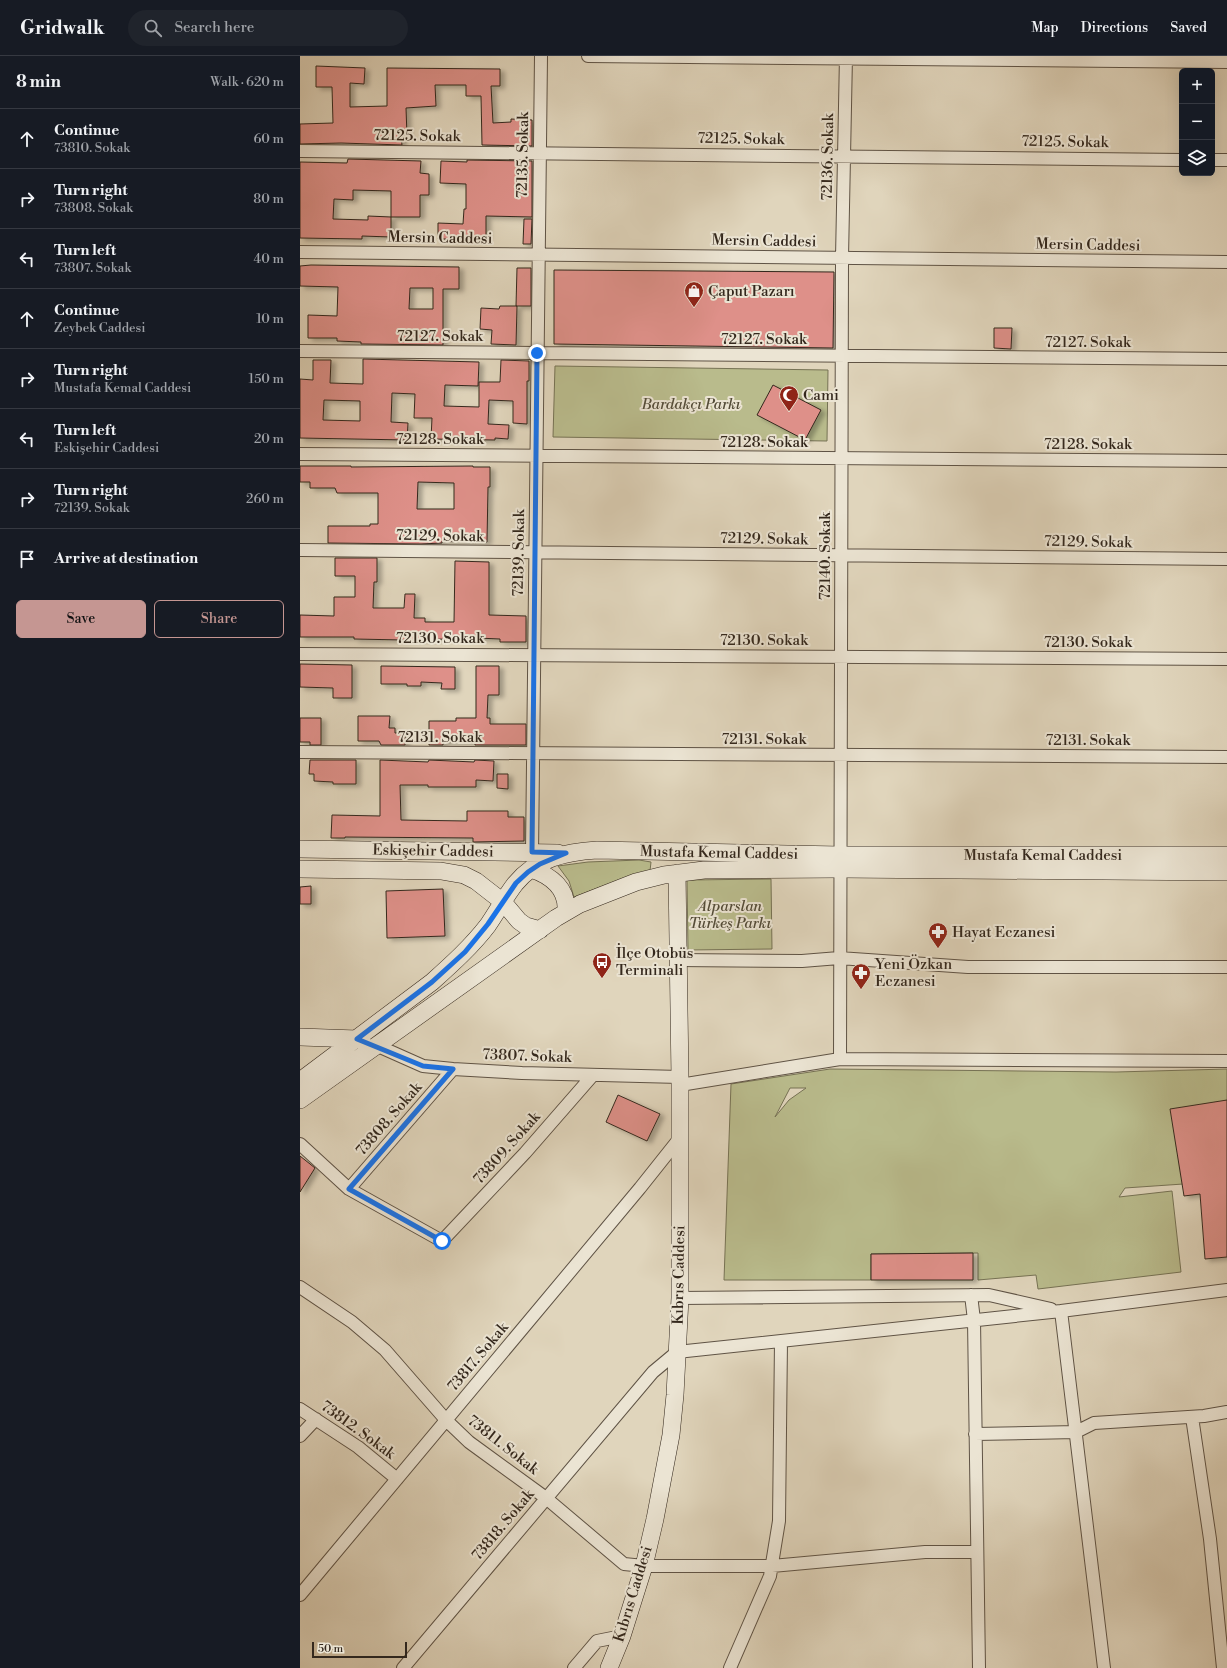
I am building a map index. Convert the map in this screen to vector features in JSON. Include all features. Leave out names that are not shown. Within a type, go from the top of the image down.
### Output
[{"type":"main road","name":"Eskişehir Caddesi","points":[[300,849],[566,853]]},
{"type":"main road","name":"Mustafa Kemal Caddesi","points":[[300,1081],[432,982],[476,939],[516,883],[531,869],[566,853],[597,850],[840,862],[1227,872]]},
{"type":"main road","name":"Mustafa Kemal Caddesi","points":[[300,1100],[566,912],[580,904],[636,882],[677,873],[704,870],[840,862],[1227,855]]},
{"type":"main road","name":"Eskişehir Caddesi","points":[[300,869],[452,872],[464,875],[476,881],[503,902]]},
{"type":"main road","points":[[531,869],[546,875],[559,886],[567,905],[566,912]]},
{"type":"main road","name":"Kıbrıs Caddesi","points":[[609,1668],[622,1636],[644,1566],[655,1520],[671,1435],[675,1395],[680,1298],[680,1081],[677,960],[677,873]]},
{"type":"main road","points":[[503,902],[519,921],[526,926],[540,930]]},
{"type":"main road","points":[[300,1037],[357,1039],[378,1046]]},
{"type":"street","name":"72135. Sokak","points":[[538,255],[541,56]]},
{"type":"street","points":[[588,56],[846,57],[1227,62]]},
{"type":"street","name":"72136. Sokak","points":[[842,258],[846,57]]},
{"type":"street","name":"72125. Sokak","points":[[300,151],[1179,160]]},
{"type":"street","points":[[1215,160],[1227,160]]},
{"type":"street","name":"Mersin Caddesi","points":[[300,252],[1227,262]]},
{"type":"street","name":"72139. Sokak","points":[[532,852],[538,255]]},
{"type":"street","name":"72140. Sokak","points":[[840,1059],[839,958],[842,258]]},
{"type":"street","name":"72127. Sokak","points":[[300,351],[1227,359]]},
{"type":"street","name":"72128. Sokak","points":[[300,454],[1227,461]]},
{"type":"street","name":"72129. Sokak","points":[[300,550],[1227,559]]},
{"type":"street","name":"72130. Sokak","points":[[300,654],[1227,659]]},
{"type":"street","name":"72131. Sokak","points":[[300,752],[1227,757]]},
{"type":"street","points":[[677,960],[802,961],[839,958],[968,967],[1227,967]]},
{"type":"street","name":"73807. Sokak","points":[[378,1046],[423,1066],[453,1069],[593,1075],[680,1081],[840,1059],[1227,1061]]},
{"type":"street","name":"73808. Sokak","points":[[349,1189],[453,1069]]},
{"type":"street","name":"73809. Sokak","points":[[349,1189],[442,1241],[525,1153],[593,1075]]},
{"type":"street","name":"73817. Sokak","points":[[300,1595],[640,1188],[679,1139]]},
{"type":"street","points":[[300,1144],[349,1189]]},
{"type":"street","name":"73811. Sokak","points":[[300,1287],[352,1322],[386,1350],[446,1420],[469,1442],[546,1498],[624,1564],[644,1566],[772,1566],[925,1552],[977,1552]]},
{"type":"street","points":[[677,1352],[1061,1311],[1227,1290]]},
{"type":"street","points":[[971,1295],[974,1320],[979,1668]]},
{"type":"street","points":[[680,1298],[990,1295],[1061,1311]]},
{"type":"street","points":[[1061,1311],[1104,1668]]},
{"type":"street","points":[[730,1668],[770,1576],[772,1566],[779,1521],[782,1341]]},
{"type":"street","name":"73818. Sokak","points":[[403,1668],[653,1372],[677,1352]]},
{"type":"street","name":"73812. Sokak","points":[[300,1409],[358,1446],[397,1479]]},
{"type":"street","points":[[975,1434],[1076,1432],[1094,1423],[1192,1417],[1227,1412]]},
{"type":"street","points":[[1192,1417],[1210,1539],[1222,1605],[1223,1668]]},
{"type":"street","points":[[300,1436],[316,1419]]},
{"type":"street","points":[[574,1668],[597,1641],[622,1636]]},
{"type":"green space","name":"Bardakçı Parkı","points":[[555,366],[828,370],[827,441],[553,437]]},
{"type":"green space","points":[[639,860],[651,862],[650,871],[632,875],[574,897],[569,881],[558,866],[588,862]]},
{"type":"green space","name":"Alparslan Türkeş Parkı","points":[[771,879],[772,949],[688,950],[687,880]]},
{"type":"green space","points":[[830,1069],[1116,1072],[1227,1069],[1227,1181],[1125,1188],[1119,1197],[1172,1191],[1181,1272],[1038,1289],[1036,1275],[978,1280],[978,1253],[871,1254],[871,1280],[724,1280],[731,1084]],"holes":[[[790,1088],[806,1088],[789,1100],[775,1117]]]},
{"type":"building","points":[[316,66],[365,68],[364,84],[350,83],[350,107],[387,106],[387,68],[500,69],[500,86],[491,86],[493,123],[511,122],[511,119],[532,120],[532,146],[482,145],[481,96],[466,96],[466,85],[435,85],[436,106],[406,108],[407,136],[401,136],[402,145],[341,143],[300,144],[300,124],[333,123],[332,87],[316,87]]},
{"type":"building","points":[[348,159],[421,161],[420,173],[429,174],[429,195],[420,195],[420,217],[391,217],[391,237],[362,236],[362,239],[300,238],[300,162],[347,163]],"holes":[[[353,190],[391,191],[391,217],[368,216],[368,220],[333,219],[334,199],[353,200]]]},
{"type":"building","points":[[467,160],[532,161],[532,217],[486,216],[486,237],[438,239],[438,223],[463,224],[464,209],[466,209],[466,184],[440,183],[441,161],[467,162]]},
{"type":"building","points":[[524,219],[532,219],[531,244],[523,244]]},
{"type":"building","points":[[300,266],[459,267],[459,289],[443,289],[443,345],[361,344],[361,342],[337,341],[337,338],[308,338],[308,315],[337,316],[338,287],[300,286]],"holes":[[[410,288],[433,288],[433,309],[409,309]]]},
{"type":"building","points":[[517,268],[531,268],[531,306],[516,306]]},
{"type":"building","name":"Çaput Pazarı","points":[[554,270],[834,272],[833,348],[554,344]]},
{"type":"building","points":[[500,306],[517,306],[516,345],[491,344],[492,330],[480,329],[481,308],[499,309]]},
{"type":"building","points":[[994,328],[1012,328],[1011,349],[994,348]]},
{"type":"building","points":[[363,359],[479,362],[478,386],[445,385],[444,406],[479,407],[479,382],[500,382],[501,360],[529,361],[529,381],[527,381],[527,424],[513,423],[513,401],[489,400],[488,424],[509,425],[508,439],[431,439],[432,418],[414,418],[415,394],[392,393],[391,422],[408,423],[407,440],[300,438],[300,379],[313,380],[313,360],[331,360],[330,383],[363,384]],"holes":[[[324,400],[360,401],[360,421],[323,420]]]},
{"type":"building","name":"Cami","points":[[773,385],[821,410],[805,440],[757,415]]},
{"type":"building","points":[[300,466],[490,467],[487,542],[442,541],[442,543],[421,544],[328,543],[328,526],[370,526],[370,524],[378,524],[378,493],[337,493],[335,488],[310,488],[310,482],[300,482]],"holes":[[[418,482],[454,483],[454,509],[417,509]]]},
{"type":"building","points":[[335,558],[377,558],[377,582],[374,582],[373,608],[404,608],[405,594],[415,594],[414,618],[425,618],[425,622],[454,622],[455,561],[489,562],[489,615],[526,616],[526,642],[500,642],[500,639],[446,637],[446,639],[404,640],[354,639],[354,637],[300,637],[300,615],[334,616],[334,597],[355,597],[355,576],[335,576]]},
{"type":"building","points":[[300,664],[352,665],[352,698],[333,698],[333,688],[300,687]]},
{"type":"building","points":[[381,666],[455,667],[455,689],[441,689],[442,683],[421,682],[421,686],[407,686],[407,684],[381,684]]},
{"type":"building","points":[[476,666],[499,666],[499,695],[488,695],[487,718],[490,718],[490,724],[526,724],[526,745],[475,745],[475,742],[443,742],[443,745],[429,745],[429,721],[456,721],[456,718],[476,718]]},
{"type":"building","points":[[358,716],[390,716],[389,728],[395,728],[395,733],[405,733],[405,745],[381,745],[379,741],[358,741]]},
{"type":"building","points":[[300,718],[321,718],[321,745],[310,745],[310,742],[300,742]]},
{"type":"building","points":[[310,760],[356,760],[356,784],[333,784],[333,782],[314,781],[314,774],[309,774]]},
{"type":"building","points":[[380,760],[428,762],[429,760],[474,762],[475,760],[494,761],[493,781],[476,780],[476,787],[428,787],[428,785],[400,785],[401,820],[467,821],[467,811],[508,811],[508,817],[524,817],[524,841],[473,842],[473,838],[331,838],[332,815],[380,816]]},
{"type":"building","points":[[497,774],[508,774],[508,789],[497,788]]},
{"type":"building","points":[[311,886],[311,904],[300,904],[300,887]]},
{"type":"building","points":[[443,889],[445,936],[387,938],[386,891]]},
{"type":"building","points":[[618,1095],[660,1114],[647,1141],[606,1122]]},
{"type":"building","points":[[1227,1100],[1227,1257],[1205,1259],[1200,1194],[1184,1196],[1170,1109]]},
{"type":"building","points":[[300,1156],[315,1168],[300,1192]]},
{"type":"building","points":[[973,1253],[973,1280],[871,1280],[871,1254]]},
{"type":"place","name":"Çaput Pazarı","points":[[694,308]]},
{"type":"place","name":"Cami","points":[[789,412]]},
{"type":"place","name":"Hayat Eczanesi","points":[[938,949]]},
{"type":"place","name":"İlçe Otobüs Terminali","points":[[602,979]]},
{"type":"place","name":"Yeni Özkan Eczanesi","points":[[861,990]]},
{"type":"route","points":[[442,1241],[349,1189],[453,1069],[423,1066],[378,1046],[357,1039],[432,982],[465,952],[488,924],[516,883],[528,872],[540,864],[566,853],[532,852],[537,353]]}]
